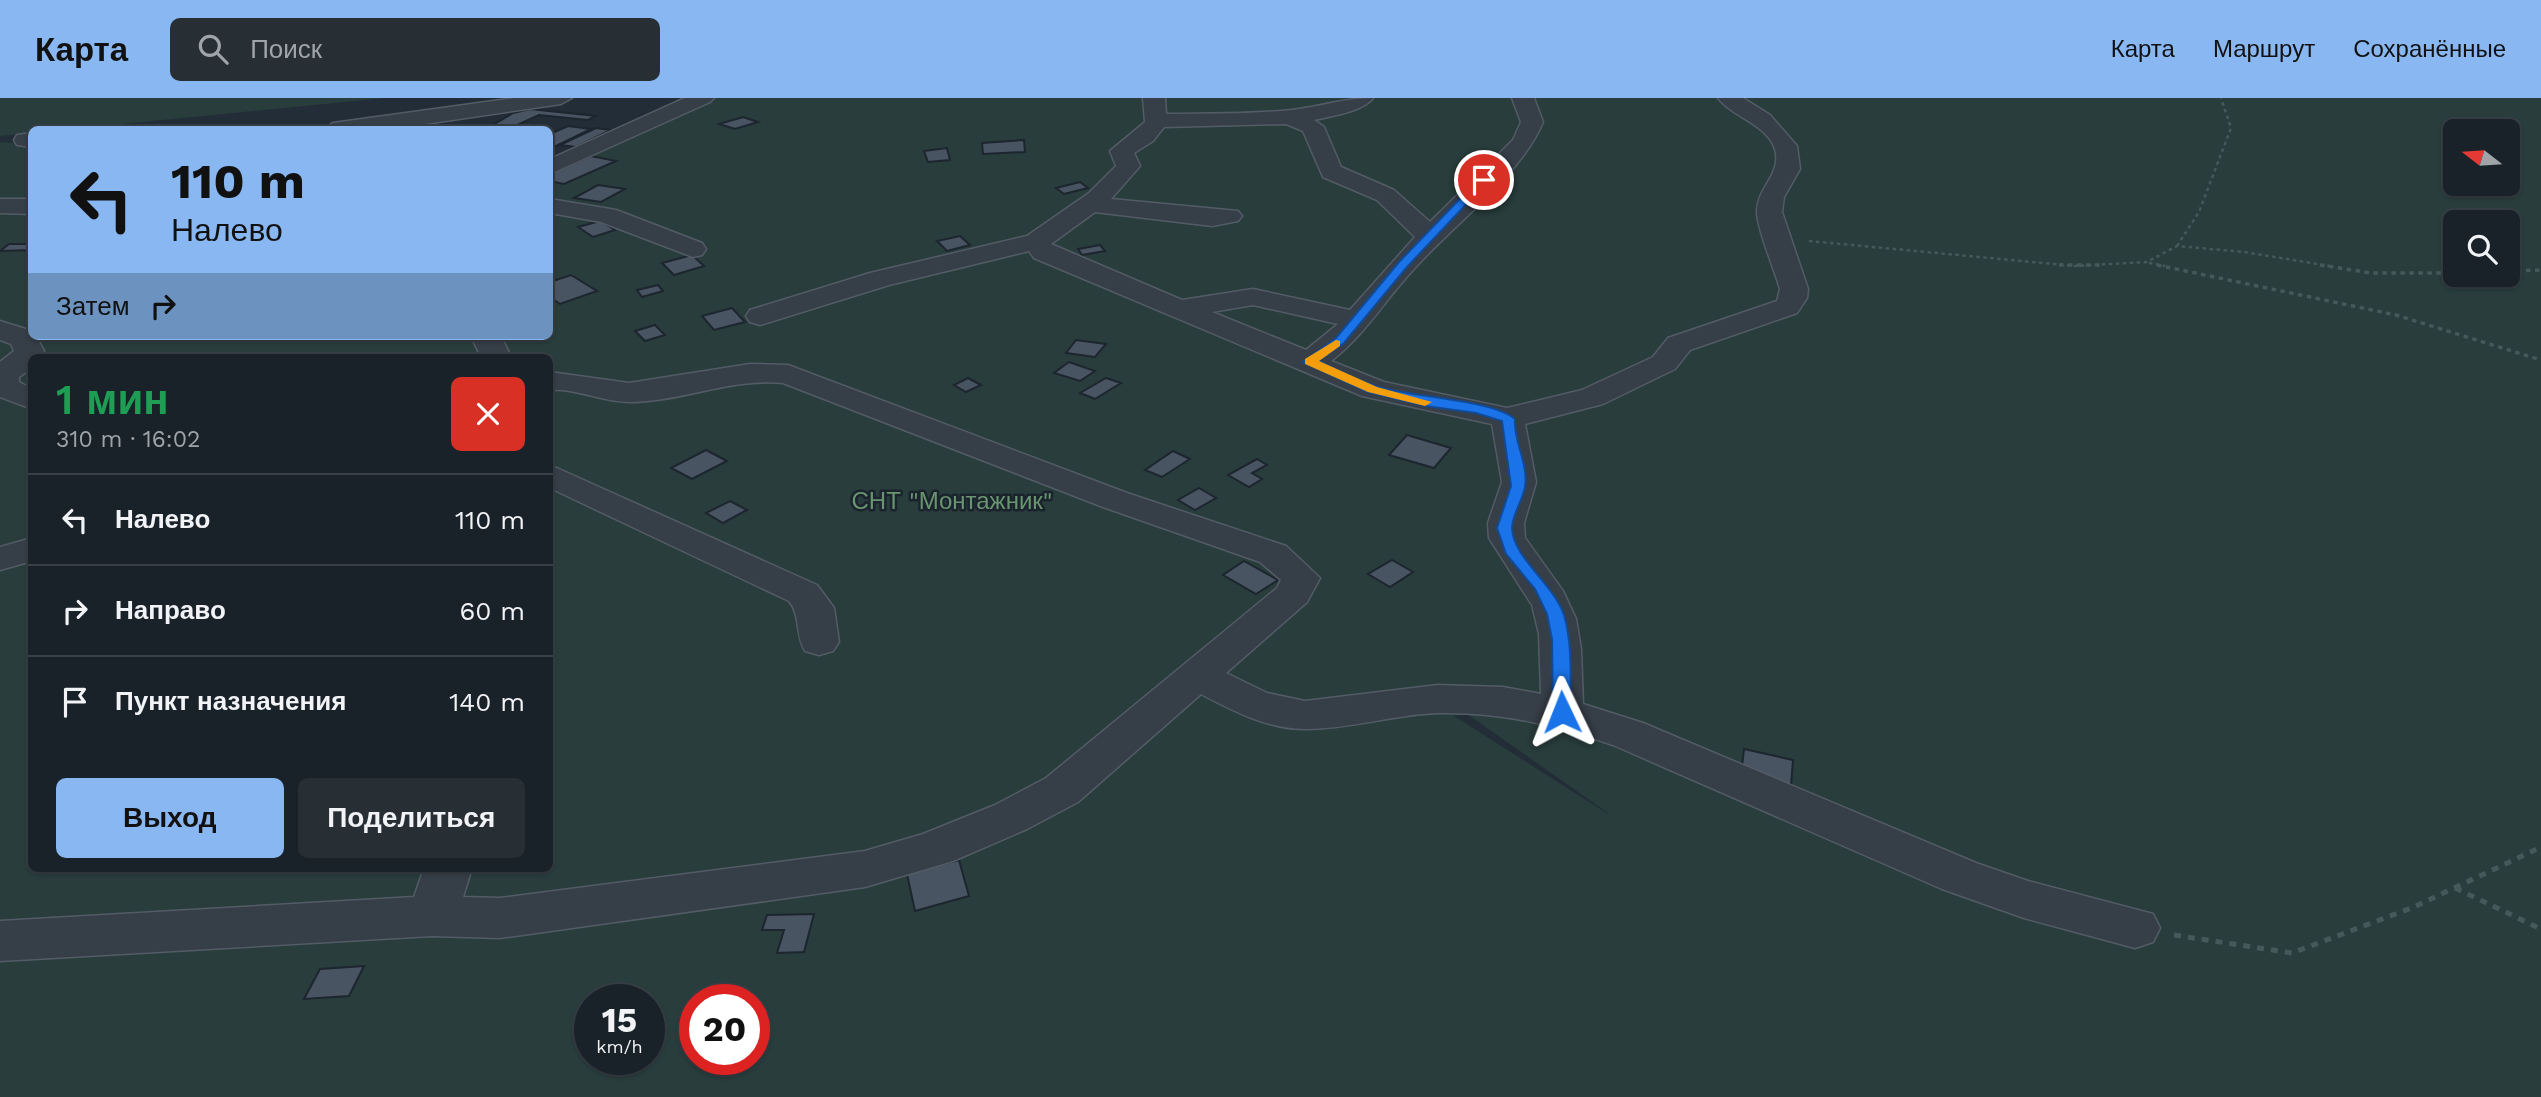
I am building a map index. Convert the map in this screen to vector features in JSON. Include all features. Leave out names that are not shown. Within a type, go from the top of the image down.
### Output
[{"type":"street","points":[[362,126],[561,98]]},
{"type":"street","points":[[553,166],[703,98]]},
{"type":"street","points":[[760,316],[880,279],[1036,242],[1089,204],[1123,173],[1128,166],[1122,151],[1151,131],[1155,109],[1287,117],[1322,111],[1362,98]]},
{"type":"street","points":[[1309,362],[1340,341],[1428,236],[1523,143],[1532,122],[1523,98]]},
{"type":"street","points":[[1036,242],[1042,252],[1057,260],[1373,389],[1426,402],[1478,409],[1508,419],[1521,413],[1592,397],[1664,363],[1679,344],[1787,307],[1793,298],[1794,289],[1769,212],[1772,197],[1788,169],[1786,146],[1762,120],[1728,98]]},
{"type":"street","points":[[639,102],[672,112]]},
{"type":"street","points":[[1287,117],[1312,127],[1331,172],[1377,187],[1409,212],[1428,236]]},
{"type":"street","points":[[1089,204],[1212,218],[1230,216]]},
{"type":"street","points":[[0,206],[28,207]]},
{"type":"street","points":[[553,206],[607,215],[693,249]]},
{"type":"street","points":[[1181,309],[1253,297],[1357,320]]},
{"type":"street","points":[[0,330],[23,338],[29,351],[24,359],[2,374],[4,385],[28,398]]},
{"type":"street","points":[[0,941],[432,916],[500,918],[865,869],[936,848],[1012,817],[1062,790],[1293,593],[1301,578],[1273,554],[1115,500],[788,374],[750,372],[640,392],[618,393],[553,381]]},
{"type":"street","points":[[1508,419],[1507,429],[1515,446],[1519,486],[1505,528],[1513,554],[1542,587],[1555,614],[1560,639],[1562,712]]},
{"type":"street","points":[[553,476],[803,593],[816,608],[819,642]]},
{"type":"street","points":[[0,559],[28,550]]},
{"type":"street","points":[[1198,676],[1256,705],[1305,715],[1452,699],[1503,701],[1562,712],[1628,734],[1959,876],[2024,899],[2135,928]]},
{"type":"street","points":[[432,916],[447,872]]},
{"type":"path","points":[[2147,262],[2177,246],[2199,212],[2231,128],[2221,98]]},
{"type":"path","points":[[1778,238],[2075,266],[2147,262],[2350,303],[2476,336],[2541,360]]},
{"type":"path","points":[[2177,246],[2244,252],[2371,273],[2443,274]]},
{"type":"path","points":[[2520,271],[2541,270]]},
{"type":"path","points":[[2135,928],[2292,953],[2455,888],[2541,847]]},
{"type":"path","points":[[2455,888],[2541,929]]},
{"type":"green space","points":[[0,98],[385,98],[102,126],[28,126],[28,133],[0,136]]},
{"type":"green space","name":"СНТ \"Монтажник\"","points":[[714,98],[2541,98],[2541,1097],[0,1097],[0,142],[28,144],[28,340],[553,340],[553,167]],"holes":[[[1467,714],[1608,814],[1454,716]]]},
{"type":"building","points":[[530,109],[596,116],[588,120],[539,115],[515,126],[493,125],[513,113]]},
{"type":"building","points":[[743,117],[758,122],[735,129],[719,124]]},
{"type":"building","points":[[568,126],[591,129],[553,148],[553,133]]},
{"type":"building","points":[[596,128],[611,130],[576,147],[560,145]]},
{"type":"building","points":[[1024,140],[1025,152],[983,154],[982,143]]},
{"type":"building","points":[[947,148],[950,160],[928,162],[924,151]]},
{"type":"building","points":[[591,156],[616,161],[564,184],[553,182],[553,173]]},
{"type":"building","points":[[1080,182],[1088,188],[1064,194],[1056,188]]},
{"type":"building","points":[[598,185],[625,189],[601,202],[574,198]]},
{"type":"building","points":[[600,221],[615,230],[593,237],[578,227]]},
{"type":"building","points":[[960,236],[970,245],[947,251],[937,241]]},
{"type":"building","points":[[9,244],[28,244],[28,250],[0,251]]},
{"type":"building","points":[[1100,245],[1105,251],[1082,255],[1078,249]]},
{"type":"building","points":[[692,255],[704,266],[674,275],[662,263]]},
{"type":"building","points":[[571,275],[597,291],[560,304],[553,299],[553,281]]},
{"type":"building","points":[[658,285],[663,291],[642,297],[637,290]]},
{"type":"building","points":[[732,308],[745,322],[714,330],[702,316]]},
{"type":"building","points":[[655,325],[665,335],[645,341],[635,331]]},
{"type":"building","points":[[1076,340],[1106,344],[1095,357],[1066,353]]},
{"type":"building","points":[[1069,362],[1095,371],[1080,381],[1054,373]]},
{"type":"building","points":[[968,378],[981,385],[966,392],[954,385]]},
{"type":"building","points":[[1106,378],[1121,383],[1095,399],[1080,393]]},
{"type":"building","points":[[1407,435],[1451,448],[1434,468],[1389,455]]},
{"type":"building","points":[[706,450],[727,461],[692,479],[671,468]]},
{"type":"building","points":[[1173,451],[1190,459],[1162,477],[1145,470]]},
{"type":"building","points":[[1257,459],[1267,465],[1252,473],[1262,479],[1249,487],[1228,475]]},
{"type":"building","points":[[1199,488],[1216,498],[1195,510],[1178,500]]},
{"type":"building","points":[[730,501],[747,510],[723,523],[706,513]]},
{"type":"building","points":[[1392,560],[1413,572],[1390,587],[1368,574]]},
{"type":"building","points":[[1244,561],[1278,580],[1256,594],[1223,575]]},
{"type":"building","points":[[1744,749],[1793,760],[1791,786],[1741,775]]},
{"type":"building","points":[[959,860],[969,896],[915,911],[907,874]]},
{"type":"building","points":[[814,914],[804,952],[777,953],[784,930],[762,930],[767,915]]},
{"type":"building","points":[[364,966],[349,996],[304,999],[320,969]]},
{"type":"slow traffic","points":[[1336,344],[1309,362],[1373,389],[1425,402]]},
{"type":"route","points":[[1484,180],[1403,264],[1340,341],[1309,362],[1338,376],[1399,397],[1478,409],[1508,419],[1507,429],[1515,446],[1519,486],[1507,513],[1505,528],[1513,554],[1542,587],[1559,625],[1562,712]]}]
